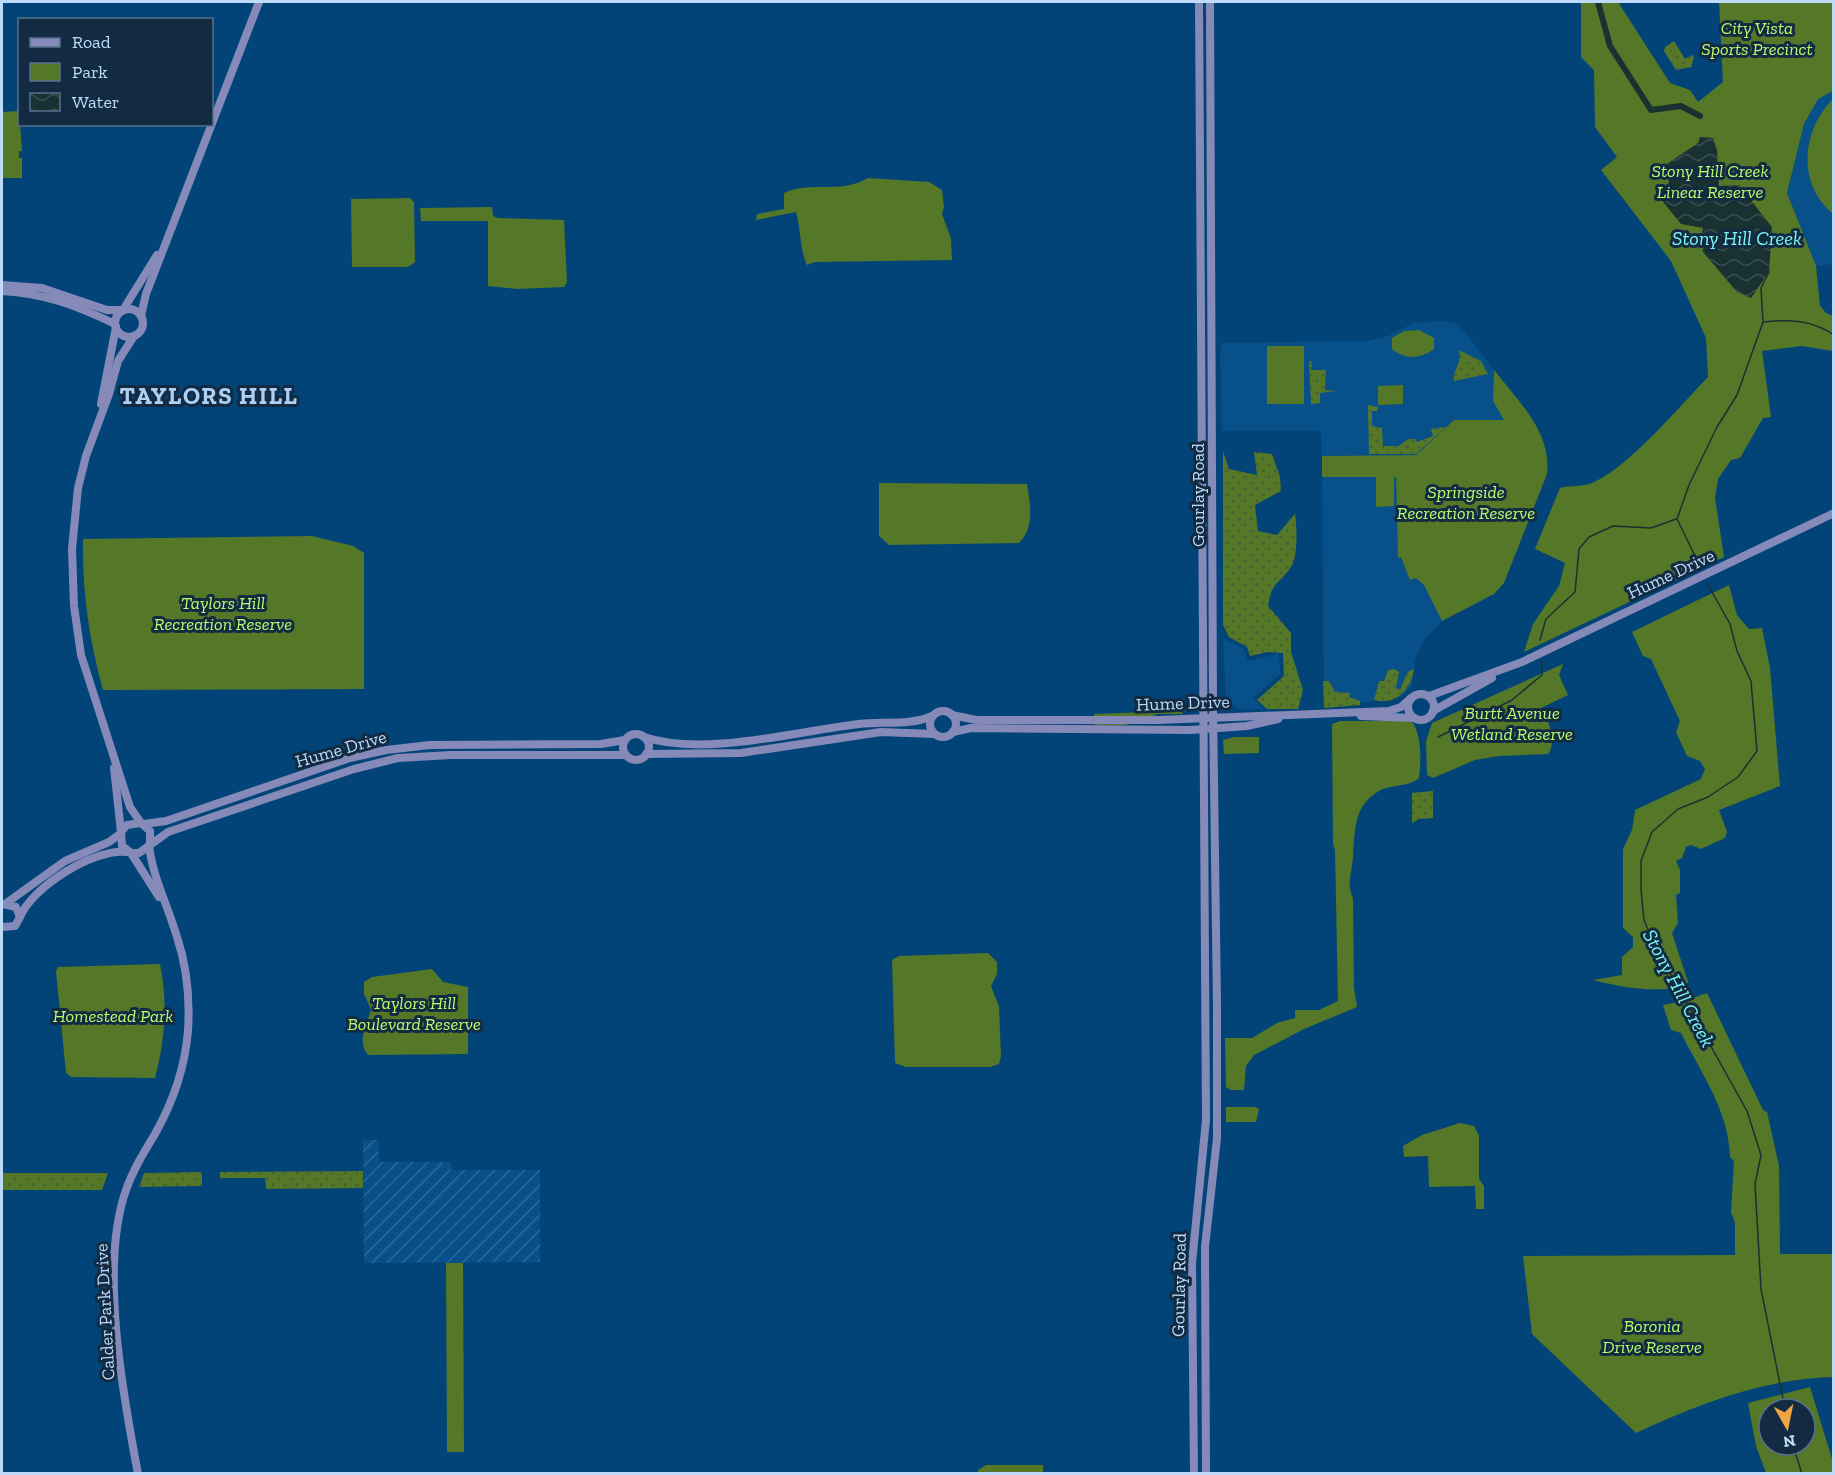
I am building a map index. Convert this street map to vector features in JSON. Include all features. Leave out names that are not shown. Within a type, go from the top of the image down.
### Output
[{"type":"street","points":[[213,122],[259,2]]},
{"type":"street","name":"Gourlay Road","points":[[1194,1473],[1193,1243],[1205,1145],[1206,988],[1199,2]]},
{"type":"street","name":"Gourlay Road","points":[[1206,1473],[1206,1227],[1216,1148],[1217,1099],[1210,2]]},
{"type":"street","points":[[98,420],[109,394],[118,361],[142,325],[141,316],[146,294],[211,126]]},
{"type":"street","points":[[4,930],[15,926],[30,899],[85,860],[112,852],[139,853],[150,845],[151,835],[130,807],[81,655],[72,575],[74,516],[78,488],[98,420],[117,316],[168,239]]},
{"type":"street","points":[[2,285],[42,288],[95,307],[135,310],[141,316]]},
{"type":"street","points":[[2,291],[53,298],[93,312],[115,325],[125,336],[134,336]]},
{"type":"street","points":[[1201,334],[1212,334]]},
{"type":"street","name":"Hume Drive","points":[[1433,711],[1522,662],[1833,513]]},
{"type":"street","name":"Hume Drive","points":[[1429,696],[1522,662]]},
{"type":"street","points":[[1420,694],[1429,696],[1433,703],[1433,711],[1424,719],[1414,718],[1408,709],[1411,698],[1420,694]]},
{"type":"street","name":"Hume Drive","points":[[952,715],[976,720],[1214,718],[1389,711],[1401,707],[1411,698]]},
{"type":"street","points":[[943,711],[952,715],[956,726],[953,732],[943,737],[934,734],[881,732],[741,753],[646,754],[636,760],[625,755],[622,747],[625,740],[635,734],[656,741],[681,743],[754,741],[861,723],[917,721],[933,716],[943,711]]},
{"type":"street","points":[[933,716],[930,726],[934,734]]},
{"type":"street","name":"Hume Drive","points":[[953,732],[971,728],[1204,729],[1286,719],[1369,716],[1414,718]]},
{"type":"street","points":[[644,737],[649,747],[646,754]]},
{"type":"street","name":"Hume Drive","points":[[142,824],[166,821],[350,758],[386,750],[430,745],[601,744],[625,740]]},
{"type":"street","points":[[111,749],[121,833],[120,842],[130,852]]},
{"type":"street","name":"Hume Drive","points":[[150,845],[168,832],[344,772],[398,758],[461,754],[625,755]]},
{"type":"street","points":[[3,904],[64,861],[109,842],[127,825],[142,824]]},
{"type":"street","name":"Calder Park Drive","points":[[138,1473],[120,1357],[116,1294],[116,1232],[132,1173],[173,1095],[186,1044],[189,1006],[183,957],[153,870],[150,845]]},
{"type":"street","name":"Calder Park Drive","points":[[130,852],[168,914]]},
{"type":"street","points":[[3,904],[16,907],[20,917]]},
{"type":"street","points":[[1206,988],[1217,988]]},
{"type":"street","points":[[1205,1098],[1217,1099]]},
{"type":"street","points":[[1193,1348],[1206,1348]]},
{"type":"shaded area","points":[[1833,91],[1833,264],[1815,266],[1787,193],[1804,124],[1818,99]]},
{"type":"shaded area","points":[[1443,321],[1456,324],[1464,331],[1494,370],[1493,401],[1504,420],[1454,420],[1416,455],[1322,456],[1321,431],[1222,431],[1220,349],[1222,343],[1368,341],[1388,336],[1414,323]]},
{"type":"shaded area","points":[[1322,477],[1396,477],[1398,557],[1401,556],[1416,578],[1424,585],[1442,621],[1424,640],[1415,660],[1412,686],[1400,697],[1324,708]]},
{"type":"shaded area","points":[[1223,638],[1244,649],[1248,661],[1279,654],[1280,674],[1253,698],[1264,709],[1239,709],[1226,701]]},
{"type":"shaded area","points":[[363,1140],[378,1140],[379,1162],[451,1162],[451,1170],[540,1170],[540,1262],[364,1263]]},
{"type":"green space","name":"Stony Hill Creek Linear Reserve","points":[[1581,2],[1618,2],[1670,83],[1690,90],[1698,102],[1723,82],[1719,2],[1833,2],[1833,91],[1818,99],[1804,124],[1787,193],[1816,266],[1820,306],[1826,313],[1833,316],[1833,351],[1802,346],[1762,351],[1771,417],[1763,418],[1740,458],[1731,460],[1718,479],[1715,498],[1724,557],[1524,652],[1533,624],[1559,586],[1565,563],[1535,549],[1560,488],[1592,483],[1621,465],[1653,436],[1708,377],[1706,338],[1671,261],[1601,170],[1617,157],[1595,127],[1594,70],[1581,57]]},
{"type":"green space","points":[[1674,41],[1685,59],[1692,55],[1694,57],[1691,67],[1676,70],[1664,51],[1665,47]]},
{"type":"green space","points":[[1833,99],[1833,214],[1821,202],[1813,188],[1808,157],[1809,142],[1814,126]]},
{"type":"green space","points":[[18,111],[22,151],[19,151],[19,158],[22,158],[22,178],[2,178],[2,112]]},
{"type":"green space","points":[[868,178],[929,182],[942,190],[944,207],[942,214],[951,239],[952,260],[815,262],[807,265],[796,212],[756,220],[757,214],[784,209],[784,193],[794,189],[846,186]]},
{"type":"green space","points":[[410,198],[414,202],[415,262],[408,267],[352,267],[351,199]]},
{"type":"green space","points":[[492,207],[493,216],[498,218],[564,220],[567,282],[564,287],[517,289],[488,286],[488,221],[421,221],[420,208]]},
{"type":"green space","points":[[1419,330],[1434,338],[1434,349],[1424,355],[1413,357],[1402,355],[1392,349],[1392,338],[1404,331]]},
{"type":"green space","points":[[1267,346],[1304,346],[1304,404],[1267,404]]},
{"type":"green space","points":[[1459,350],[1481,361],[1488,374],[1454,381],[1460,358]]},
{"type":"green space","points":[[1309,361],[1312,361],[1311,370],[1326,370],[1325,390],[1337,391],[1320,393],[1320,403],[1311,404]]},
{"type":"green space","name":"Springside Recreation Reserve","points":[[1494,370],[1523,405],[1539,431],[1547,459],[1547,474],[1504,583],[1494,594],[1442,621],[1424,585],[1416,578],[1410,580],[1401,557],[1398,558],[1396,477],[1394,477],[1394,506],[1376,507],[1376,477],[1322,477],[1322,456],[1416,455],[1454,420],[1504,420],[1493,401]]},
{"type":"green space","points":[[1403,385],[1403,404],[1378,405],[1378,386]]},
{"type":"green space","points":[[1368,405],[1378,407],[1377,411],[1372,411],[1372,426],[1382,428],[1383,446],[1399,446],[1408,439],[1415,439],[1417,442],[1433,436],[1431,429],[1446,427],[1416,454],[1369,454]]},
{"type":"green space","points":[[1223,451],[1229,469],[1257,475],[1254,452],[1272,454],[1280,477],[1281,491],[1255,505],[1258,531],[1277,535],[1295,514],[1296,541],[1293,563],[1274,587],[1268,606],[1291,633],[1291,652],[1303,690],[1298,709],[1267,709],[1257,700],[1284,676],[1283,653],[1268,652],[1250,656],[1247,647],[1229,637],[1223,625]]},
{"type":"green space","points":[[879,483],[1027,484],[1030,515],[1027,530],[1019,543],[889,545],[879,536]]},
{"type":"green space","name":"Taylors Hill Recreation Reserve","points":[[312,536],[353,546],[364,553],[364,689],[103,690],[87,615],[83,539]]},
{"type":"green space","points":[[1729,585],[1737,615],[1749,629],[1762,628],[1770,668],[1780,786],[1719,810],[1727,832],[1725,838],[1701,849],[1691,845],[1686,847],[1682,858],[1676,861],[1680,870],[1680,893],[1676,895],[1678,923],[1672,933],[1688,982],[1686,986],[1639,989],[1593,980],[1622,975],[1622,957],[1633,947],[1633,937],[1623,928],[1623,849],[1632,830],[1635,810],[1701,779],[1705,769],[1700,761],[1687,756],[1676,732],[1680,721],[1651,659],[1643,656],[1632,632]]},
{"type":"green space","name":"Burtt Avenue Wetland Reserve","points":[[1563,664],[1559,675],[1568,695],[1541,708],[1552,737],[1548,754],[1499,756],[1475,760],[1433,778],[1427,775],[1426,741],[1432,723]]},
{"type":"green space","points":[[1414,668],[1410,683],[1402,694],[1389,700],[1374,700],[1379,681],[1384,681],[1388,670],[1394,669],[1399,672],[1396,688],[1400,690],[1407,673]]},
{"type":"green space","points":[[1323,681],[1329,681],[1335,692],[1350,693],[1349,697],[1360,701],[1360,705],[1324,708]]},
{"type":"green space","points":[[1194,707],[1183,711],[1182,714],[1158,714],[1126,725],[1095,725],[1094,714],[1177,711]]},
{"type":"green space","points":[[1340,721],[1407,721],[1413,723],[1420,750],[1419,778],[1411,783],[1389,787],[1370,797],[1357,820],[1350,883],[1353,898],[1354,988],[1357,1007],[1304,1029],[1254,1055],[1246,1066],[1244,1090],[1231,1090],[1226,1087],[1225,1038],[1252,1038],[1277,1023],[1295,1018],[1295,1010],[1319,1010],[1338,1001],[1332,724]]},
{"type":"green space","points":[[1234,737],[1259,737],[1259,753],[1224,754],[1223,740]]},
{"type":"green space","points":[[1433,791],[1433,818],[1419,819],[1412,823],[1412,793]]},
{"type":"green space","points":[[988,953],[997,962],[997,974],[991,986],[999,1007],[1001,1056],[999,1064],[990,1067],[906,1067],[895,1063],[892,960],[899,956]]},
{"type":"green space","name":"Homestead Park","points":[[160,964],[164,993],[164,1021],[155,1078],[71,1077],[66,1073],[56,971],[58,967]]},
{"type":"green space","name":"Taylors Hill Boulevard Reserve","points":[[432,969],[443,982],[468,987],[468,1054],[368,1055],[363,1038],[371,1009],[364,994],[364,982],[372,977]]},
{"type":"green space","name":"Boronia Drive Reserve","points":[[1707,993],[1763,1110],[1767,1112],[1779,1166],[1780,1254],[1833,1254],[1833,1377],[1782,1383],[1732,1395],[1684,1412],[1636,1433],[1532,1334],[1523,1256],[1735,1255],[1735,1223],[1731,1212],[1734,1161],[1730,1157],[1725,1124],[1713,1093],[1681,1033],[1671,1030],[1663,1005]]},
{"type":"green space","points":[[1226,1107],[1259,1109],[1256,1122],[1226,1122]]},
{"type":"green space","points":[[1460,1123],[1474,1126],[1479,1136],[1479,1179],[1484,1186],[1484,1209],[1476,1209],[1475,1186],[1429,1187],[1428,1156],[1404,1157],[1403,1146],[1422,1135]]},
{"type":"green space","points":[[363,1171],[363,1188],[266,1189],[265,1178],[220,1178],[220,1172]]},
{"type":"green space","points":[[202,1172],[202,1186],[139,1187],[144,1173]]},
{"type":"green space","points":[[2,1173],[108,1173],[102,1190],[2,1190]]},
{"type":"green space","points":[[446,1263],[463,1263],[464,1452],[447,1452]]},
{"type":"green space","points":[[1810,1387],[1813,1397],[1771,1397]]},
{"type":"green space","points":[[1757,1401],[1757,1449],[1748,1403]]},
{"type":"green space","points":[[1817,1410],[1833,1462],[1833,1473],[1766,1473],[1760,1457],[1817,1457]]},
{"type":"green space","points":[[986,1465],[1043,1465],[1043,1473],[978,1473],[978,1470]]},
{"type":"water","name":"Stony Hill Creek","points":[[1700,137],[1713,138],[1717,150],[1719,186],[1739,185],[1772,227],[1769,272],[1751,298],[1737,292],[1703,252],[1701,238],[1703,228],[1681,224],[1656,193],[1669,183],[1668,176],[1661,172],[1664,166],[1698,143]]},
{"type":"waterway","name":"Stony Hill Creek","points":[[1598,2],[1610,46],[1651,110],[1681,106],[1700,116]]},
{"type":"waterway","name":"Stony Hill Creek","points":[[1700,566],[1677,519],[1689,485],[1717,427],[1737,395],[1763,322],[1761,288],[1769,272]]},
{"type":"waterway","points":[[1763,322],[1800,322],[1817,326],[1834,335]]},
{"type":"waterway","points":[[1540,640],[1546,619],[1575,592],[1579,549],[1589,537],[1613,526],[1651,528],[1676,519]]},
{"type":"waterway","name":"Stony Hill Creek","points":[[1707,583],[1730,624],[1737,651],[1751,681],[1757,751],[1738,777],[1708,797],[1678,809],[1652,832],[1641,861],[1641,889],[1644,920],[1655,946],[1747,1111],[1761,1155],[1755,1184],[1761,1289],[1783,1397]]},
{"type":"waterway","points":[[1438,737],[1512,700],[1542,675],[1542,661]]},
{"type":"waterway","name":"Stony Hill Creek","points":[[1797,1457],[1802,1474]]},
{"type":"district","name":"TAYLORS HILL","points":[[209,396]]},
{"type":"park label","name":"City Vista Sports Precinct","points":[[1757,38]]}]
